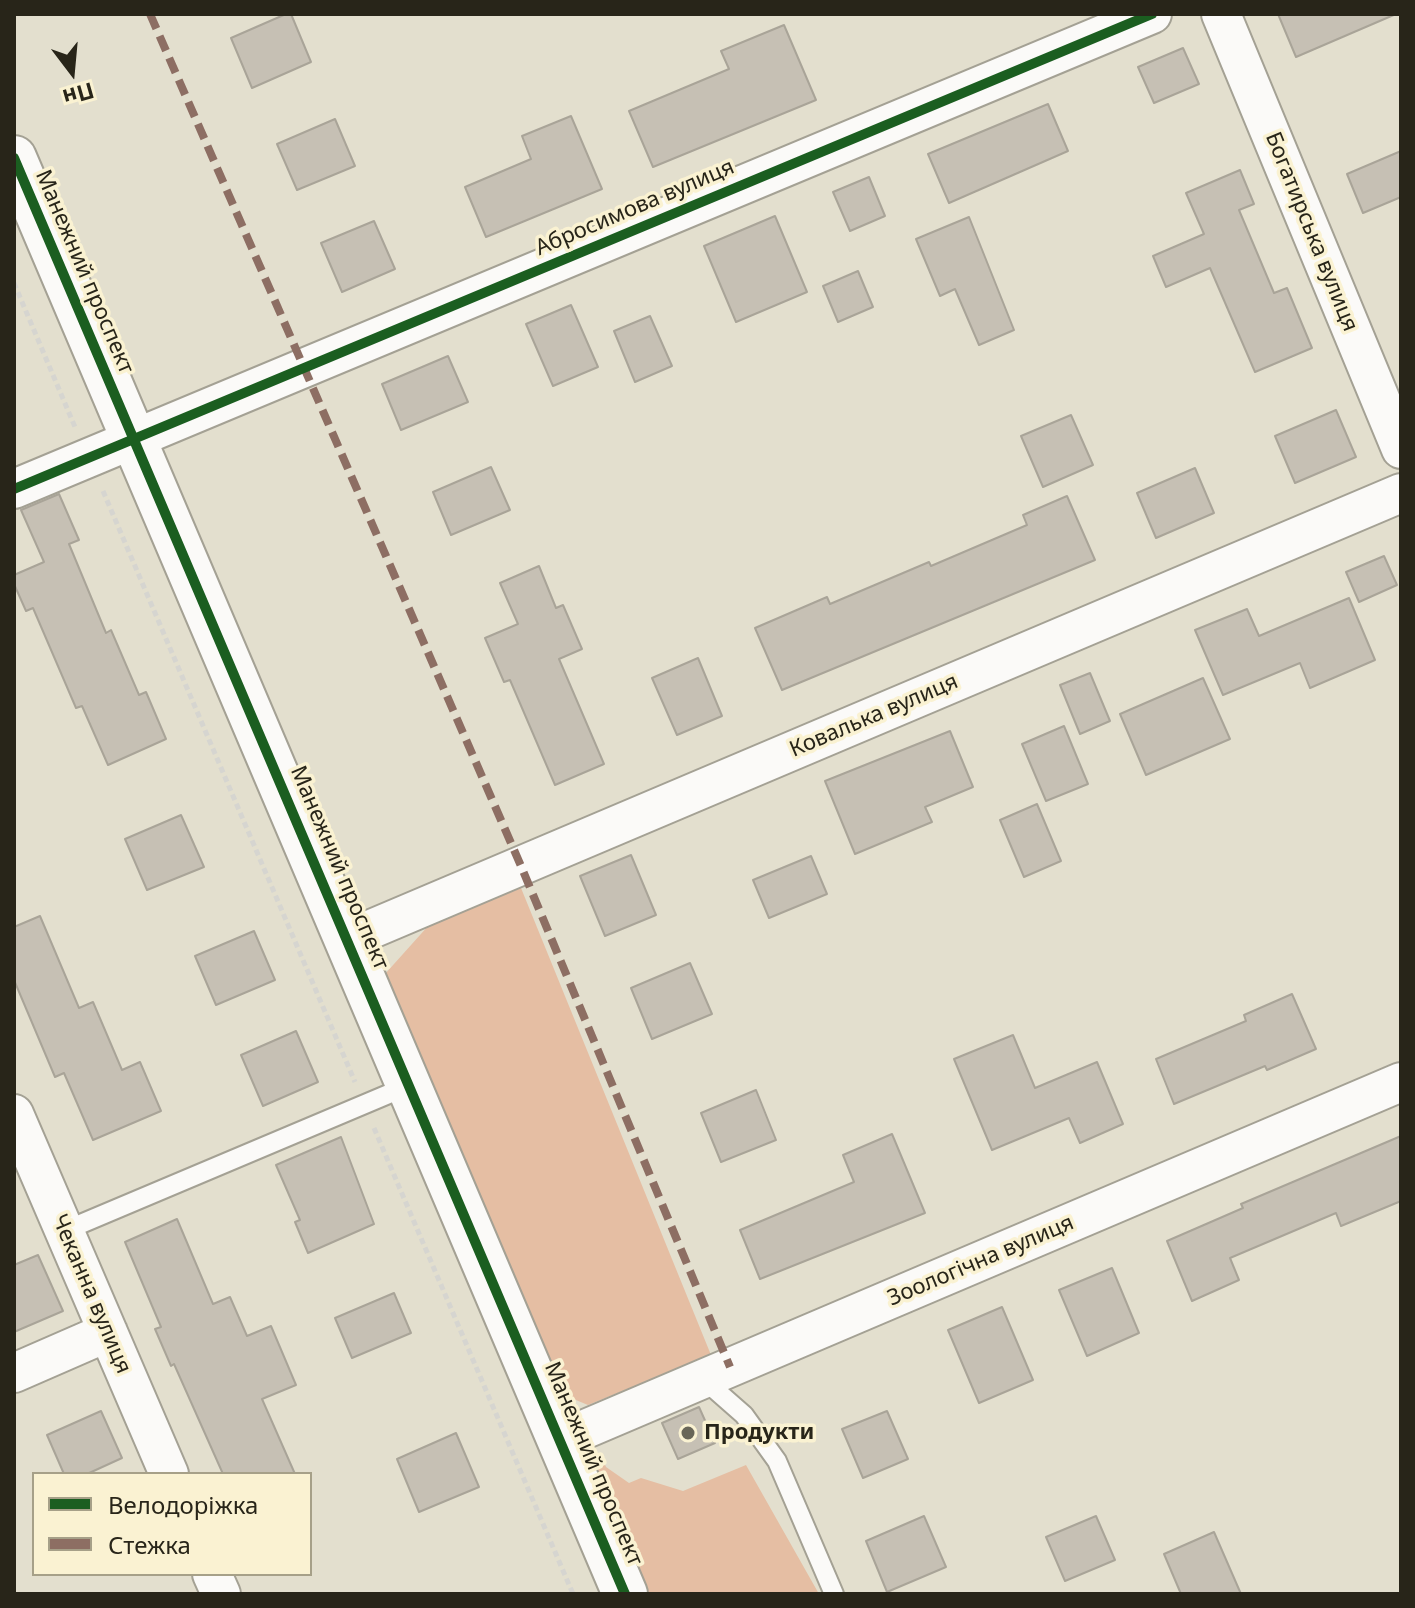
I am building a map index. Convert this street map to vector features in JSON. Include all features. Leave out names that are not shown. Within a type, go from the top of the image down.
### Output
[{"type":"street","name":"Абросимова вулиця","points":[[14,489],[1152,14]]},
{"type":"street","name":"Богатирська вулиця","points":[[1221,14],[1401,449]]},
{"type":"street","name":"Манежний проспект","points":[[14,158],[562,1439],[625,1594]]},
{"type":"street","name":"Ковалька вулиця","points":[[348,939],[1401,493]]},
{"type":"street","name":"Зоологічна вулиця","points":[[562,1439],[1401,1082]]},
{"type":"street","name":"Чеканна вулиця","points":[[14,1114],[168,1472]]},
{"type":"street","points":[[14,1373],[108,1332]]},
{"type":"lane","points":[[64,1231],[410,1085]]},
{"type":"lane","points":[[703,1379],[744,1415],[777,1461],[834,1594]]},
{"type":"path","points":[[14,283],[573,1594]]},
{"type":"shaded area","points":[[521,888],[711,1355],[588,1405],[554,1391],[385,974],[429,925]]},
{"type":"shaded area","points":[[600,1453],[606,1467],[629,1483],[641,1478],[683,1491],[746,1465],[819,1594],[642,1594],[585,1459]]},
{"type":"building","points":[[291,14],[311,62],[252,88],[231,38]]},
{"type":"building","points":[[1278,14],[1396,14],[1296,57]]},
{"type":"building","points":[[784,25],[816,100],[653,167],[629,111],[729,69],[721,51]]},
{"type":"building","points":[[1183,48],[1199,84],[1154,103],[1138,67]]},
{"type":"building","points":[[1048,104],[1068,151],[949,203],[928,154]]},
{"type":"building","points":[[571,116],[602,189],[486,237],[465,187],[531,159],[522,136]]},
{"type":"building","points":[[335,119],[355,166],[297,190],[277,144]]},
{"type":"building","points":[[1401,151],[1401,197],[1363,213],[1347,174]]},
{"type":"building","points":[[1240,170],[1254,204],[1239,210],[1274,293],[1287,288],[1312,348],[1255,372],[1210,268],[1166,287],[1153,256],[1204,234],[1186,193]]},
{"type":"building","points":[[869,177],[885,216],[850,231],[833,192]]},
{"type":"building","points":[[775,216],[807,292],[736,322],[704,246]]},
{"type":"building","points":[[969,217],[1014,330],[979,345],[955,289],[940,296],[916,239]]},
{"type":"building","points":[[374,221],[395,269],[342,292],[321,243]]},
{"type":"building","points":[[858,271],[873,307],[838,322],[823,286]]},
{"type":"building","points":[[571,305],[598,367],[553,386],[526,324]]},
{"type":"building","points":[[650,316],[672,366],[635,382],[614,331]]},
{"type":"building","points":[[448,356],[468,402],[401,430],[382,384]]},
{"type":"building","points":[[1336,410],[1356,457],[1295,483],[1275,436]]},
{"type":"building","points":[[1071,415],[1093,465],[1043,487],[1021,436]]},
{"type":"building","points":[[491,467],[510,510],[451,535],[433,492]]},
{"type":"building","points":[[1195,468],[1214,513],[1156,538],[1137,493]]},
{"type":"building","points":[[59,494],[79,540],[69,544],[106,633],[111,630],[139,695],[146,692],[166,739],[108,765],[82,706],[76,708],[33,608],[26,611],[14,584],[14,575],[44,562],[21,510]]},
{"type":"building","points":[[1067,496],[1095,560],[782,690],[755,628],[827,597],[830,604],[929,562],[931,566],[1027,525],[1023,515]]},
{"type":"building","points":[[1384,556],[1397,585],[1359,602],[1346,572]]},
{"type":"building","points":[[539,566],[556,608],[563,605],[582,649],[559,659],[604,764],[555,785],[510,680],[504,682],[485,638],[518,624],[500,583]]},
{"type":"building","points":[[1349,598],[1375,660],[1310,688],[1300,663],[1223,695],[1195,630],[1247,609],[1259,636]]},
{"type":"building","points":[[698,658],[722,716],[677,735],[652,678]]},
{"type":"building","points":[[1090,673],[1110,721],[1080,734],[1060,685]]},
{"type":"building","points":[[1203,678],[1230,739],[1146,775],[1120,714]]},
{"type":"building","points":[[1064,726],[1088,784],[1046,801],[1022,744]]},
{"type":"building","points":[[950,731],[973,787],[925,807],[932,822],[855,854],[825,781]]},
{"type":"building","points":[[1037,804],[1061,861],[1024,877],[1000,820]]},
{"type":"building","points":[[181,815],[204,867],[147,890],[125,839]]},
{"type":"building","points":[[631,855],[656,915],[605,936],[580,876]]},
{"type":"building","points":[[811,856],[827,894],[769,918],[753,880]]},
{"type":"building","points":[[40,916],[79,1008],[93,1002],[122,1070],[140,1062],[161,1111],[93,1140],[64,1073],[55,1077],[14,980],[14,927]]},
{"type":"building","points":[[254,931],[275,980],[216,1005],[195,956]]},
{"type":"building","points":[[690,963],[712,1014],[652,1039],[631,988]]},
{"type":"building","points":[[1292,994],[1316,1049],[1267,1070],[1265,1066],[1174,1104],[1156,1059],[1246,1021],[1244,1015]]},
{"type":"building","points":[[296,1031],[318,1082],[263,1106],[241,1055]]},
{"type":"building","points":[[1013,1035],[1035,1088],[1097,1062],[1123,1124],[1080,1143],[1069,1118],[992,1150],[954,1059]]},
{"type":"building","points":[[756,1090],[776,1140],[721,1162],[701,1113]]},
{"type":"building","points":[[892,1134],[925,1213],[760,1279],[740,1230],[854,1182],[843,1155]]},
{"type":"building","points":[[1401,1136],[1401,1201],[1341,1226],[1336,1213],[1230,1258],[1239,1280],[1192,1301],[1167,1241],[1243,1208],[1241,1204]]},
{"type":"building","points":[[341,1137],[374,1224],[308,1253],[295,1222],[300,1220],[276,1165]]},
{"type":"building","points":[[177,1219],[213,1304],[230,1297],[247,1336],[271,1326],[296,1385],[262,1399],[294,1472],[222,1472],[155,1329],[161,1327],[125,1242]]},
{"type":"building","points":[[38,1255],[63,1311],[14,1332],[14,1265]]},
{"type":"building","points":[[1112,1268],[1139,1333],[1087,1356],[1059,1290]]},
{"type":"building","points":[[394,1293],[411,1333],[352,1358],[335,1318]]},
{"type":"building","points":[[1002,1307],[1033,1380],[979,1403],[948,1330]]},
{"type":"building","name":"Продукти","points":[[699,1407],[715,1443],[678,1459],[662,1423]]},
{"type":"building","points":[[101,1411],[122,1458],[91,1472],[63,1472],[47,1435]]},
{"type":"building","points":[[887,1411],[908,1459],[863,1478],[842,1429]]},
{"type":"building","points":[[456,1433],[479,1487],[419,1512],[397,1459]]},
{"type":"building","points":[[924,1516],[946,1567],[887,1592],[866,1541]]},
{"type":"building","points":[[1096,1516],[1115,1560],[1065,1581],[1046,1537]]},
{"type":"building","points":[[1214,1532],[1241,1594],[1181,1594],[1164,1554]]},
{"type":"marked path","points":[[150,14],[521,866],[730,1367]]},
{"type":"cycle path","points":[[14,489],[1152,14]]},
{"type":"cycle path","points":[[14,158],[625,1594]]},
{"type":"place","name":"Продукти","points":[[688,1433]]}]
